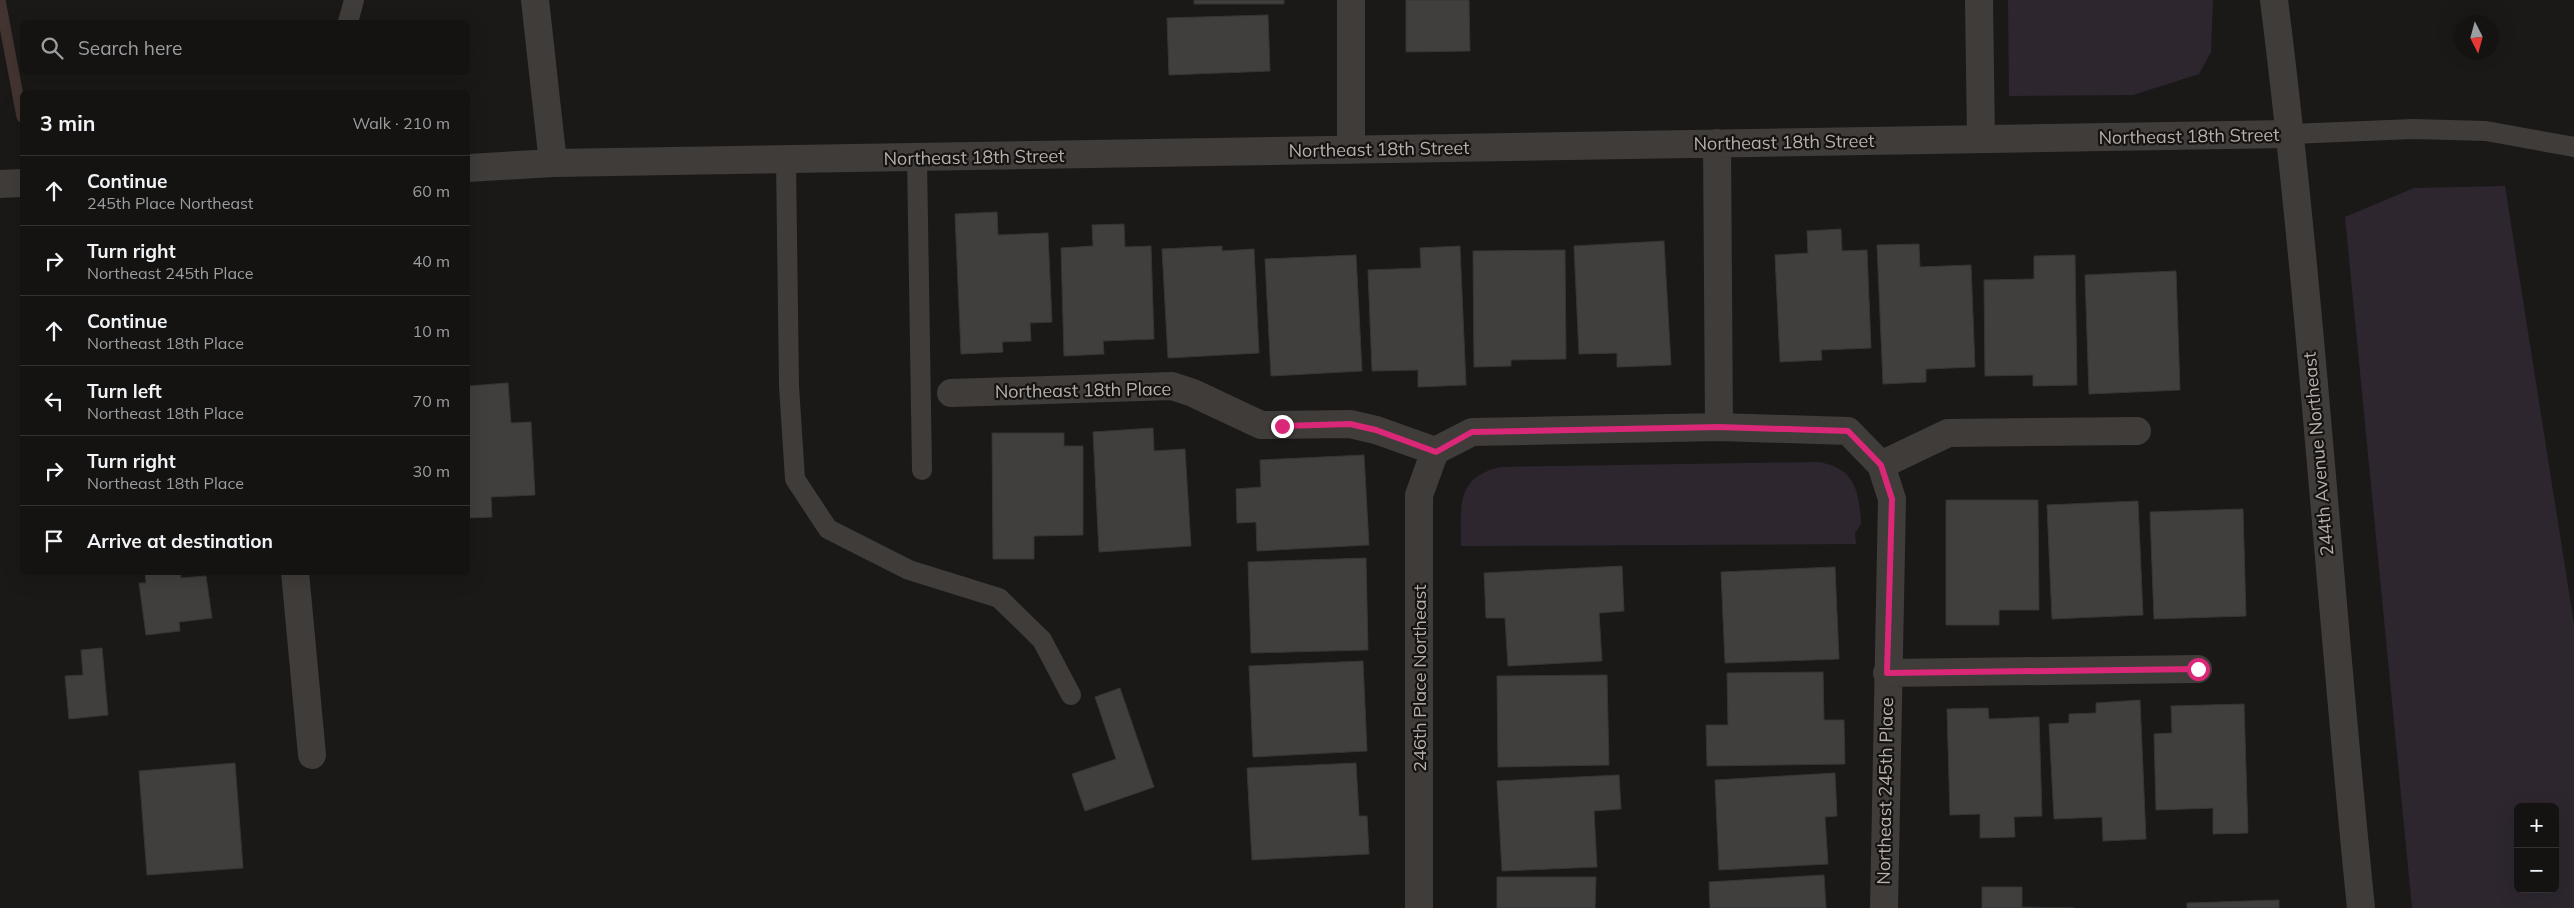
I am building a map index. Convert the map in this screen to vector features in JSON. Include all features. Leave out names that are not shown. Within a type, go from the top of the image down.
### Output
[{"type":"street","points":[[534,0],[553,163]]},
{"type":"street","points":[[1351,0],[1351,150]]},
{"type":"street","points":[[1979,0],[1981,139]]},
{"type":"street","name":"244th Avenue Northeast","points":[[2274,0],[2291,134],[2340,703],[2361,908]]},
{"type":"street","name":"Northeast 18th Street","points":[[470,168],[553,163],[2291,134]]},
{"type":"street","points":[[1718,144],[1719,427]]},
{"type":"street","points":[[0,184],[20,183]]},
{"type":"street","name":"Northeast 18th Place","points":[[951,393],[1172,386],[1193,393],[1262,424],[1350,424],[1376,430],[1436,452]]},
{"type":"street","points":[[1436,452],[1472,432],[1719,427],[1848,431],[1881,465],[1948,433],[2137,431]]},
{"type":"street","name":"246th Place Northeast","points":[[1419,908],[1419,495],[1436,452]]},
{"type":"street","name":"Northeast 245th Place","points":[[1881,465],[1892,499],[1887,673],[1884,908]]},
{"type":"street","points":[[295,575],[312,755]]},
{"type":"street","points":[[1887,673],[2198,669]]},
{"type":"lane","points":[[349,20],[354,0]]},
{"type":"lane","points":[[2291,134],[2413,129],[2486,131],[2574,147]]},
{"type":"lane","points":[[917,158],[922,470]]},
{"type":"lane","points":[[786,160],[789,386],[795,479],[828,529],[909,570],[999,598],[1042,640],[1071,695]]},
{"type":"shaded area","points":[[2008,0],[2213,0],[2211,52],[2199,74],[2133,95],[2009,96]]},
{"type":"shaded area","points":[[2505,186],[2574,624],[2574,908],[2412,908],[2345,217],[2414,188]]},
{"type":"shaded area","points":[[1818,462],[1840,469],[1853,482],[1859,501],[1861,524],[1855,533],[1856,544],[1461,546],[1461,507],[1468,487],[1475,478],[1500,467]]},
{"type":"building","points":[[1194,0],[1284,0],[1284,4],[1194,4]]},
{"type":"building","points":[[1406,0],[1469,0],[1470,51],[1406,52]]},
{"type":"building","points":[[1268,15],[1270,71],[1169,75],[1167,18]]},
{"type":"building","points":[[997,212],[998,235],[1048,233],[1052,322],[1030,323],[1031,341],[1002,342],[1003,352],[961,354],[955,214]]},
{"type":"building","points":[[1124,224],[1125,247],[1151,246],[1154,339],[1103,341],[1104,354],[1064,356],[1061,248],[1093,246],[1092,225]]},
{"type":"building","points":[[1841,229],[1842,251],[1867,250],[1871,348],[1821,350],[1822,360],[1780,362],[1775,255],[1808,253],[1807,231]]},
{"type":"building","points":[[1664,241],[1671,365],[1617,367],[1617,353],[1579,354],[1574,246]]},
{"type":"building","points":[[1919,244],[1920,267],[1971,265],[1975,367],[1926,369],[1926,382],[1883,384],[1877,245]]},
{"type":"building","points":[[1222,246],[1222,251],[1254,249],[1259,353],[1168,358],[1162,249]]},
{"type":"building","points":[[1460,246],[1466,385],[1418,387],[1418,370],[1372,371],[1368,270],[1421,268],[1420,248]]},
{"type":"building","points":[[1565,250],[1566,359],[1511,360],[1511,366],[1474,367],[1473,251]]},
{"type":"building","points":[[1356,255],[1362,371],[1271,376],[1265,259]]},
{"type":"building","points":[[2075,255],[2077,385],[2033,386],[2033,375],[1985,376],[1984,280],[2034,279],[2034,256]]},
{"type":"building","points":[[2176,271],[2180,390],[2089,394],[2085,275]]},
{"type":"building","points":[[508,383],[511,423],[531,422],[535,495],[491,497],[492,517],[470,518],[470,386]]},
{"type":"building","points":[[1153,428],[1154,451],[1185,449],[1191,546],[1099,552],[1093,432]]},
{"type":"building","points":[[992,433],[1064,433],[1064,446],[1083,446],[1083,535],[1034,536],[1034,559],[993,559]]},
{"type":"building","points":[[1364,455],[1369,545],[1257,551],[1256,522],[1237,523],[1236,489],[1261,487],[1260,460]]},
{"type":"building","points":[[1946,500],[2038,500],[2039,610],[1999,610],[1999,625],[1946,625]]},
{"type":"building","points":[[2138,501],[2143,615],[2052,619],[2047,505]]},
{"type":"building","points":[[2243,509],[2246,616],[2154,619],[2150,512]]},
{"type":"building","points":[[1366,558],[1368,650],[1251,653],[1248,562]]},
{"type":"building","points":[[1622,566],[1624,611],[1599,613],[1602,661],[1508,666],[1505,618],[1486,618],[1484,573]]},
{"type":"building","points":[[1835,567],[1839,659],[1725,663],[1721,572]]},
{"type":"building","points":[[145,575],[180,575],[181,578],[206,576],[212,618],[179,622],[180,631],[146,635],[139,583],[146,583]]},
{"type":"building","points":[[102,648],[108,715],[69,719],[65,676],[83,675],[81,650]]},
{"type":"building","points":[[1363,661],[1367,751],[1253,757],[1249,666]]},
{"type":"building","points":[[1823,672],[1824,720],[1844,720],[1845,764],[1707,766],[1706,725],[1728,725],[1727,673]]},
{"type":"building","points":[[1607,675],[1609,765],[1498,767],[1497,676]]},
{"type":"building","points":[[1120,688],[1154,787],[1085,811],[1072,774],[1116,759],[1095,697]]},
{"type":"building","points":[[2140,700],[2146,839],[2103,841],[2102,817],[2054,819],[2049,724],[2069,723],[2069,714],[2096,713],[2096,703]]},
{"type":"building","points":[[2244,704],[2248,833],[2213,834],[2213,808],[2156,810],[2154,734],[2172,733],[2171,706]]},
{"type":"building","points":[[1988,708],[1989,719],[2039,717],[2042,816],[2014,817],[2015,837],[1980,838],[1980,814],[1950,815],[1947,709]]},
{"type":"building","points":[[235,763],[243,868],[147,875],[139,771]]},
{"type":"building","points":[[1356,763],[1359,816],[1367,816],[1369,854],[1252,860],[1247,768]]},
{"type":"building","points":[[1835,773],[1837,816],[1825,817],[1828,864],[1719,870],[1715,780]]},
{"type":"building","points":[[1619,775],[1621,809],[1594,811],[1597,867],[1502,871],[1497,781]]},
{"type":"building","points":[[1824,875],[1826,908],[1710,908],[1709,882]]},
{"type":"building","points":[[1497,877],[1596,877],[1595,908],[1497,908]]},
{"type":"building","points":[[1982,887],[2022,887],[2022,907],[2074,908],[1982,908]]},
{"type":"building","points":[[2279,900],[2279,908],[2187,908],[2187,903]]},
{"type":"waterway","points":[[0,0],[20,106]]},
{"type":"route","points":[[1282,426],[1350,424],[1376,430],[1436,452],[1472,432],[1719,427],[1848,431],[1881,465],[1892,499],[1887,673],[2198,669]]}]
